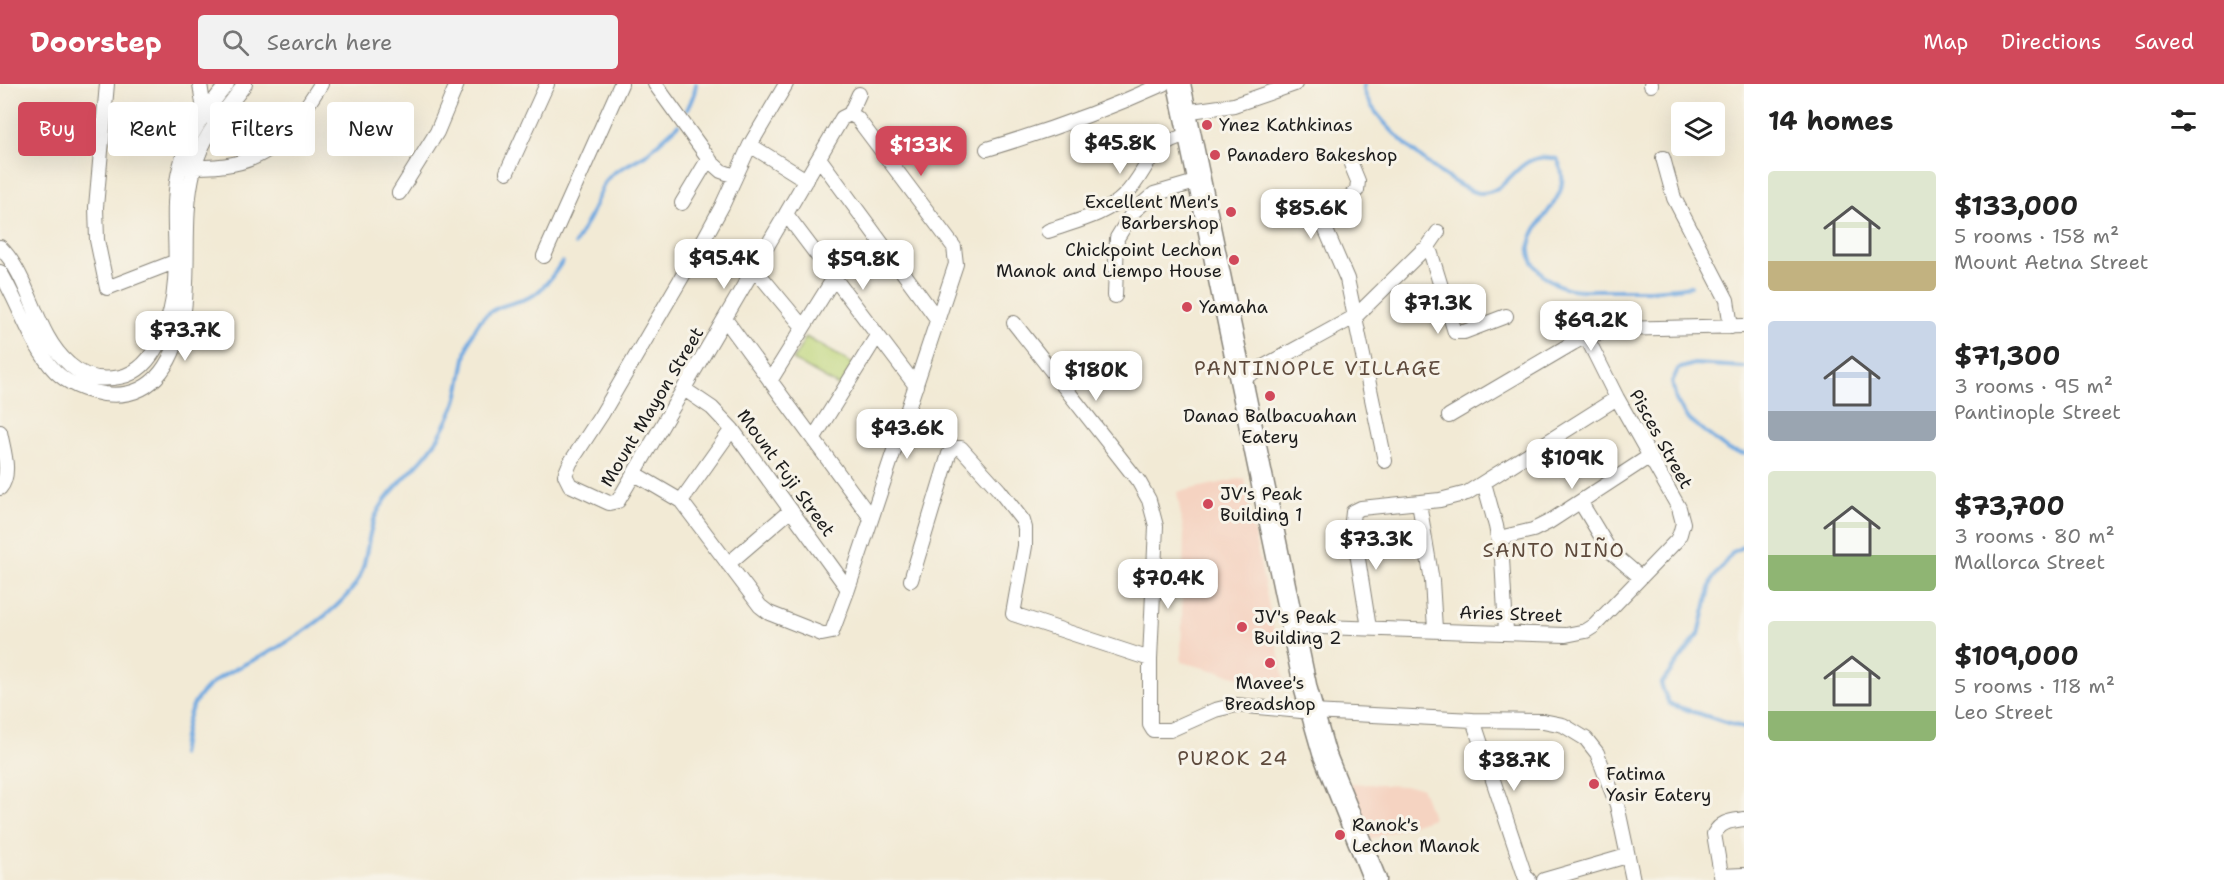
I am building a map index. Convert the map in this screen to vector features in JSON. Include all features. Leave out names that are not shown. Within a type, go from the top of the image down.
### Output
[{"type":"main road","points":[[1179,84],[1312,712],[1330,770],[1375,880]]},
{"type":"street","points":[[107,84],[96,207],[97,240],[107,288],[181,259]]},
{"type":"street","points":[[200,84],[209,133]]},
{"type":"street","points":[[0,272],[39,347],[55,371],[80,388],[114,395],[141,390],[153,382],[169,358],[183,312],[181,259],[174,208],[180,167],[189,141],[204,113],[227,84]]},
{"type":"street","points":[[0,247],[14,265],[44,328],[66,362],[80,372],[97,378],[123,377],[135,372],[153,355],[160,340],[181,259],[194,167],[209,133],[245,84]]},
{"type":"street","points":[[180,167],[238,164],[266,153],[280,140],[321,84]]},
{"type":"street","points":[[399,193],[437,132],[457,84]]},
{"type":"street","points":[[507,172],[547,84]]},
{"type":"street","points":[[544,256],[621,84]]},
{"type":"street","points":[[655,84],[709,158],[722,171],[735,176],[786,84]]},
{"type":"street","points":[[987,149],[1110,108],[1162,84]]},
{"type":"street","points":[[1184,112],[1234,105],[1295,84]]},
{"type":"street","name":"Mount Mayon Street","points":[[735,176],[723,206],[703,242],[602,414],[570,463],[565,479],[570,485],[609,502],[620,499],[842,118],[850,114],[859,94]]},
{"type":"street","points":[[635,474],[681,501],[752,598],[769,613],[822,634],[829,634],[834,628],[956,264],[954,246],[857,118],[850,114]]},
{"type":"street","points":[[1048,231],[1112,206],[1124,197],[1155,152],[1164,143],[1189,135]]},
{"type":"street","points":[[750,146],[806,180]]},
{"type":"street","points":[[682,202],[709,158]]},
{"type":"street","points":[[819,158],[938,320]]},
{"type":"street","points":[[1449,416],[1586,336],[1617,329],[1738,327],[1727,300],[1674,198],[1663,158]]},
{"type":"street","points":[[1351,164],[1358,181],[1357,190],[1328,217],[1325,228],[1344,269],[1356,316],[1384,461]]},
{"type":"street","points":[[1115,296],[1118,238],[1132,212],[1154,194],[1199,182]]},
{"type":"street","points":[[786,214],[916,386]]},
{"type":"street","points":[[1240,378],[1356,316],[1427,248],[1438,232]]},
{"type":"street","points":[[1427,248],[1431,254],[1455,332],[1464,333],[1506,316]]},
{"type":"street","points":[[754,268],[803,327]]},
{"type":"street","points":[[770,381],[834,278]]},
{"type":"street","points":[[725,319],[871,518]]},
{"type":"street","points":[[1014,324],[1139,483],[1149,500],[1156,526],[1150,659],[1150,725],[1153,730],[1170,730],[1215,710],[1236,705],[1312,712],[1563,724],[1586,739],[1597,753],[1611,786],[1633,880]]},
{"type":"street","points":[[813,439],[877,336]]},
{"type":"street","name":"Pisces Street","points":[[1586,336],[1617,398],[1679,508],[1683,528]]},
{"type":"street","points":[[123,377],[128,394]]},
{"type":"street","name":"Mount Fuji Street","points":[[684,389],[712,408],[732,429],[848,589]]},
{"type":"street","points":[[1369,628],[1353,512],[1361,508],[1440,500],[1467,493],[1617,398]]},
{"type":"street","points":[[681,501],[732,429]]},
{"type":"street","points":[[0,432],[6,470],[5,481],[0,488]]},
{"type":"street","points":[[910,580],[949,454],[954,448],[961,448],[1023,521],[1025,546],[1012,614],[1150,659]]},
{"type":"street","points":[[1499,538],[1533,530],[1581,502],[1650,456]]},
{"type":"street","points":[[1484,483],[1499,538],[1506,632]]},
{"type":"street","points":[[1419,502],[1432,581],[1435,629]]},
{"type":"street","points":[[1581,502],[1610,551],[1640,577]]},
{"type":"street","points":[[728,564],[791,510]]},
{"type":"street","name":"Aries Street","points":[[1292,626],[1566,635],[1586,631],[1594,626],[1677,540],[1683,528]]},
{"type":"street","points":[[1473,720],[1528,880]]},
{"type":"street","points":[[1744,819],[1725,822],[1714,834],[1721,878],[1744,876]]},
{"type":"street","points":[[1544,880],[1627,856]]},
{"type":"shaded area","points":[[1244,478],[1286,689],[1181,662],[1184,534],[1177,492]]},
{"type":"shaded area","points":[[1349,783],[1421,787],[1433,818],[1370,839]]},
{"type":"green space","points":[[806,337],[853,364],[840,387],[793,360]]},
{"type":"waterway","points":[[687,110],[696,84]]},
{"type":"waterway","points":[[1364,84],[1366,96],[1391,130],[1431,166],[1469,190],[1481,193],[1492,191],[1531,160],[1557,159],[1562,173],[1559,195],[1533,234],[1530,246],[1533,261],[1549,280],[1575,290],[1659,289],[1691,286]]},
{"type":"waterway","points":[[575,244],[604,183],[613,173],[645,155],[678,125]]},
{"type":"waterway","points":[[181,754],[191,710],[206,688],[228,673],[306,630],[333,609],[356,584],[364,566],[372,527],[380,507],[429,451],[449,419],[457,397],[469,341],[480,321],[498,308],[537,293],[562,262]]},
{"type":"waterway","points":[[1744,367],[1694,364],[1678,369],[1672,382],[1676,400],[1687,418],[1728,450],[1744,454]]},
{"type":"waterway","points":[[1744,546],[1733,552],[1712,580],[1699,634],[1661,684],[1669,704],[1744,728]]},
{"type":"place","name":"Ynez Kathkinas","points":[[1207,125]]},
{"type":"place","name":"Panadero Bakeshop","points":[[1215,155]]},
{"type":"place","name":"Excellent Men's Barbershop","points":[[1231,212]]},
{"type":"place","name":"Chickpoint Lechon Manok and Liempo House","points":[[1234,260]]},
{"type":"place","name":"Yamaha","points":[[1187,307]]},
{"type":"place","name":"Danao Balbacuahan Eatery","points":[[1270,396]]},
{"type":"place","name":"JV's Peak Building 1","points":[[1208,504]]},
{"type":"place","name":"JV's Peak Building 2","points":[[1242,627]]},
{"type":"place","name":"Mavee's Breadshop","points":[[1270,663]]},
{"type":"place","name":"Fatima Yasir Eatery","points":[[1594,784]]},
{"type":"place","name":"Ranok's Lechon Manok","points":[[1340,835]]},
{"type":"district","name":"PANTINOPLE VILLAGE","points":[[1318,368]]},
{"type":"district","name":"SANTO NIÑO","points":[[1554,550]]},
{"type":"district","name":"PUROK 24","points":[[1233,758]]}]
